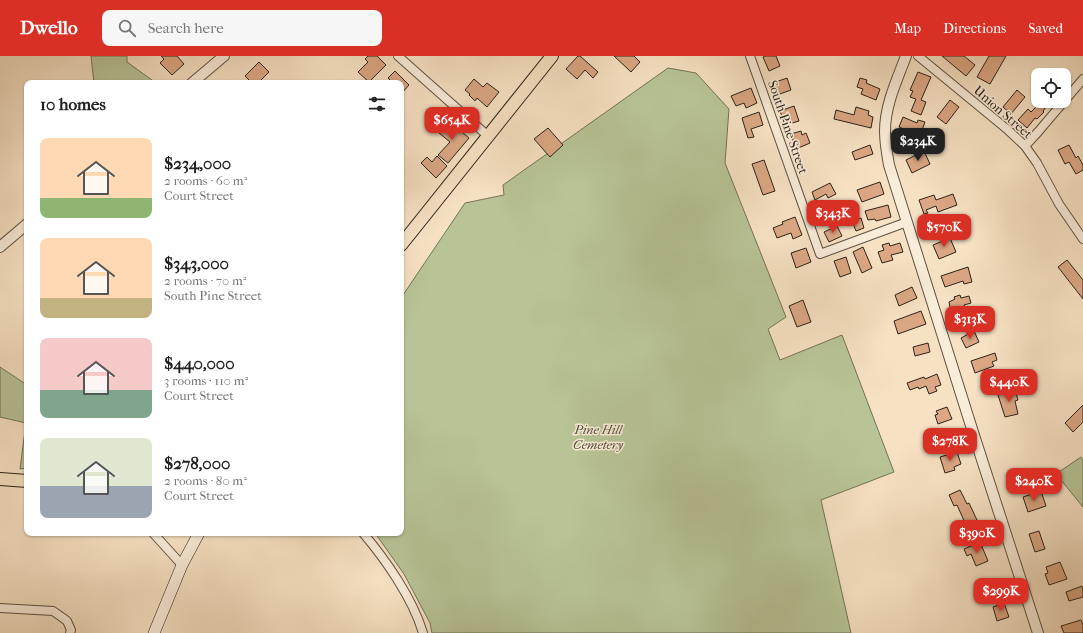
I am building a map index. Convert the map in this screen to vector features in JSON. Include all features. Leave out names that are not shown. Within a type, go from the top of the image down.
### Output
[{"type":"main road","points":[[404,241],[552,56]]},
{"type":"main road","points":[[0,479],[24,482]]},
{"type":"main road","points":[[154,633],[182,565],[197,536]]},
{"type":"street","points":[[196,80],[224,56]]},
{"type":"street","points":[[398,56],[488,136]]},
{"type":"street","name":"South Pine Street","points":[[750,56],[820,254],[907,222]]},
{"type":"street","points":[[906,56],[888,105],[885,130],[886,149],[907,222],[1038,633]]},
{"type":"street","name":"Union Street","points":[[918,56],[1008,130],[1025,146],[1037,163],[1059,204],[1083,239]]},
{"type":"street","points":[[1025,146],[1083,79]]},
{"type":"street","points":[[0,247],[24,227]]},
{"type":"street","points":[[156,536],[182,565]]},
{"type":"street","points":[[365,536],[385,562],[406,594],[413,607],[423,633]]},
{"type":"street","points":[[0,608],[47,610],[53,612],[67,621],[71,630],[70,633]]},
{"type":"green space","points":[[91,56],[127,56],[127,62],[152,80],[94,80]]},
{"type":"green space","name":"Pine Hill Cemetery","points":[[668,68],[696,73],[729,109],[725,163],[786,317],[768,329],[780,360],[842,335],[894,472],[821,500],[851,633],[432,633],[430,623],[404,574],[377,536],[404,536],[404,294],[465,203],[504,195],[503,185]]},
{"type":"green space","points":[[0,367],[24,383],[24,423],[0,417]]},
{"type":"green space","points":[[24,438],[24,468],[20,469]]},
{"type":"green space","points":[[1081,457],[1083,460],[1083,507],[1056,474]]},
{"type":"building","points":[[161,56],[177,56],[184,64],[172,75],[160,63],[164,59]]},
{"type":"building","points":[[368,56],[377,56],[386,65],[371,80],[367,80],[358,72],[368,62],[365,59]]},
{"type":"building","points":[[578,56],[580,56],[598,72],[593,78],[585,70],[577,79],[566,69]]},
{"type":"building","points":[[614,56],[634,56],[640,62],[631,72]]},
{"type":"building","points":[[776,56],[780,66],[769,71],[763,57]]},
{"type":"building","points":[[942,56],[964,56],[975,65],[966,76]]},
{"type":"building","points":[[989,56],[1006,56],[990,84],[977,77]]},
{"type":"building","points":[[259,62],[269,72],[261,80],[249,80],[245,76]]},
{"type":"building","points":[[395,71],[404,80],[390,80],[388,78]]},
{"type":"building","points":[[918,72],[931,77],[921,100],[926,102],[921,115],[911,111],[916,99],[910,97],[913,91],[910,90]]},
{"type":"building","points":[[787,78],[791,90],[777,95],[773,83]]},
{"type":"building","points":[[860,78],[867,80],[866,83],[880,89],[876,100],[861,94],[863,89],[857,87]]},
{"type":"building","points":[[474,79],[483,87],[487,83],[499,92],[487,107],[477,98],[475,101],[465,90]]},
{"type":"building","points":[[404,80],[409,85],[404,91]]},
{"type":"building","points":[[751,88],[757,103],[746,108],[744,103],[736,106],[731,96]]},
{"type":"building","points":[[1017,90],[1025,97],[1011,114],[1003,107]]},
{"type":"building","points":[[950,100],[959,107],[946,124],[937,117]]},
{"type":"building","points":[[794,106],[799,121],[785,125],[780,111]]},
{"type":"building","points":[[856,107],[869,111],[868,115],[873,117],[871,128],[834,119],[836,110],[854,115]]},
{"type":"building","points":[[1035,108],[1045,108],[1043,111],[1044,112],[1037,119],[1035,118],[1027,128],[1018,120],[1028,109],[1031,112]]},
{"type":"building","points":[[759,112],[763,125],[751,129],[754,137],[748,138],[742,118]]},
{"type":"building","points":[[903,117],[917,123],[918,120],[925,122],[919,138],[905,133],[906,130],[899,127]]},
{"type":"building","points":[[449,121],[469,138],[448,163],[438,155],[450,142],[439,133]]},
{"type":"building","points":[[548,128],[563,145],[550,157],[534,139]]},
{"type":"building","points":[[801,131],[802,135],[806,133],[810,143],[796,149],[791,134]]},
{"type":"building","points":[[870,145],[873,154],[855,160],[852,152]]},
{"type":"building","points":[[1069,145],[1076,158],[1078,156],[1083,165],[1083,170],[1076,174],[1069,162],[1065,164],[1058,150]]},
{"type":"building","points":[[924,151],[930,164],[912,173],[906,160]]},
{"type":"building","points":[[437,156],[447,166],[436,178],[421,163],[427,157],[432,162]]},
{"type":"building","points":[[764,160],[775,191],[763,195],[752,164]]},
{"type":"building","points":[[880,182],[884,194],[862,202],[857,190]]},
{"type":"building","points":[[830,183],[836,194],[828,198],[826,194],[815,200],[812,192]]},
{"type":"building","points":[[953,194],[957,205],[938,212],[936,206],[926,210],[928,213],[924,214],[919,200],[934,195],[936,200]]},
{"type":"building","points":[[888,205],[891,217],[876,221],[875,219],[868,220],[865,211]]},
{"type":"building","points":[[838,209],[842,219],[822,226],[818,216]]},
{"type":"building","points":[[795,217],[802,235],[793,239],[791,233],[777,238],[773,228],[783,224],[782,222]]},
{"type":"building","points":[[861,218],[864,228],[856,231],[852,221]]},
{"type":"building","points":[[837,226],[842,236],[829,242],[824,232]]},
{"type":"building","points":[[950,238],[956,252],[939,259],[933,245]]},
{"type":"building","points":[[889,243],[890,246],[900,243],[903,252],[891,255],[893,260],[882,263],[878,252],[884,250],[882,245]]},
{"type":"building","points":[[863,247],[872,268],[862,273],[853,252]]},
{"type":"building","points":[[806,248],[811,262],[796,268],[791,253]]},
{"type":"building","points":[[846,257],[851,273],[840,277],[834,261]]},
{"type":"building","points":[[1067,260],[1083,280],[1083,299],[1058,267]]},
{"type":"building","points":[[968,267],[972,282],[964,284],[963,281],[945,287],[941,276]]},
{"type":"building","points":[[912,287],[917,298],[899,306],[895,295]]},
{"type":"building","points":[[960,295],[961,298],[969,296],[971,303],[964,305],[965,308],[951,312],[949,302],[955,299],[954,297]]},
{"type":"building","points":[[803,300],[811,322],[797,327],[789,306]]},
{"type":"building","points":[[921,311],[926,324],[898,334],[894,321]]},
{"type":"building","points":[[974,331],[979,342],[966,348],[961,338]]},
{"type":"building","points":[[928,343],[930,352],[915,356],[913,347]]},
{"type":"building","points":[[995,353],[997,360],[992,362],[994,366],[975,373],[971,361]]},
{"type":"building","points":[[937,374],[941,385],[935,387],[937,391],[929,394],[926,386],[919,389],[918,387],[910,390],[907,383],[924,377],[925,379]]},
{"type":"building","points":[[1015,390],[1018,400],[1015,401],[1018,414],[1005,417],[998,395]]},
{"type":"building","points":[[1083,405],[1083,422],[1073,432],[1065,423]]},
{"type":"building","points":[[947,407],[952,419],[938,424],[935,415],[938,414],[936,411]]},
{"type":"building","points":[[957,452],[961,464],[954,467],[955,470],[945,473],[940,457]]},
{"type":"building","points":[[960,490],[967,504],[969,503],[977,520],[966,525],[957,505],[954,506],[949,495]]},
{"type":"building","points":[[1041,491],[1046,506],[1028,512],[1023,497]]},
{"type":"building","points":[[1039,531],[1045,549],[1035,552],[1029,534]]},
{"type":"building","points":[[980,542],[988,561],[976,566],[971,554],[967,556],[964,549]]},
{"type":"building","points":[[1060,562],[1067,579],[1049,585],[1045,574],[1048,573],[1046,567]]},
{"type":"building","points":[[1082,586],[1083,597],[1069,601],[1066,592]]},
{"type":"building","points":[[1004,603],[1009,617],[997,621],[993,607]]},
{"type":"building","points":[[1081,620],[1083,625],[1083,633],[1064,633],[1061,626]]}]
